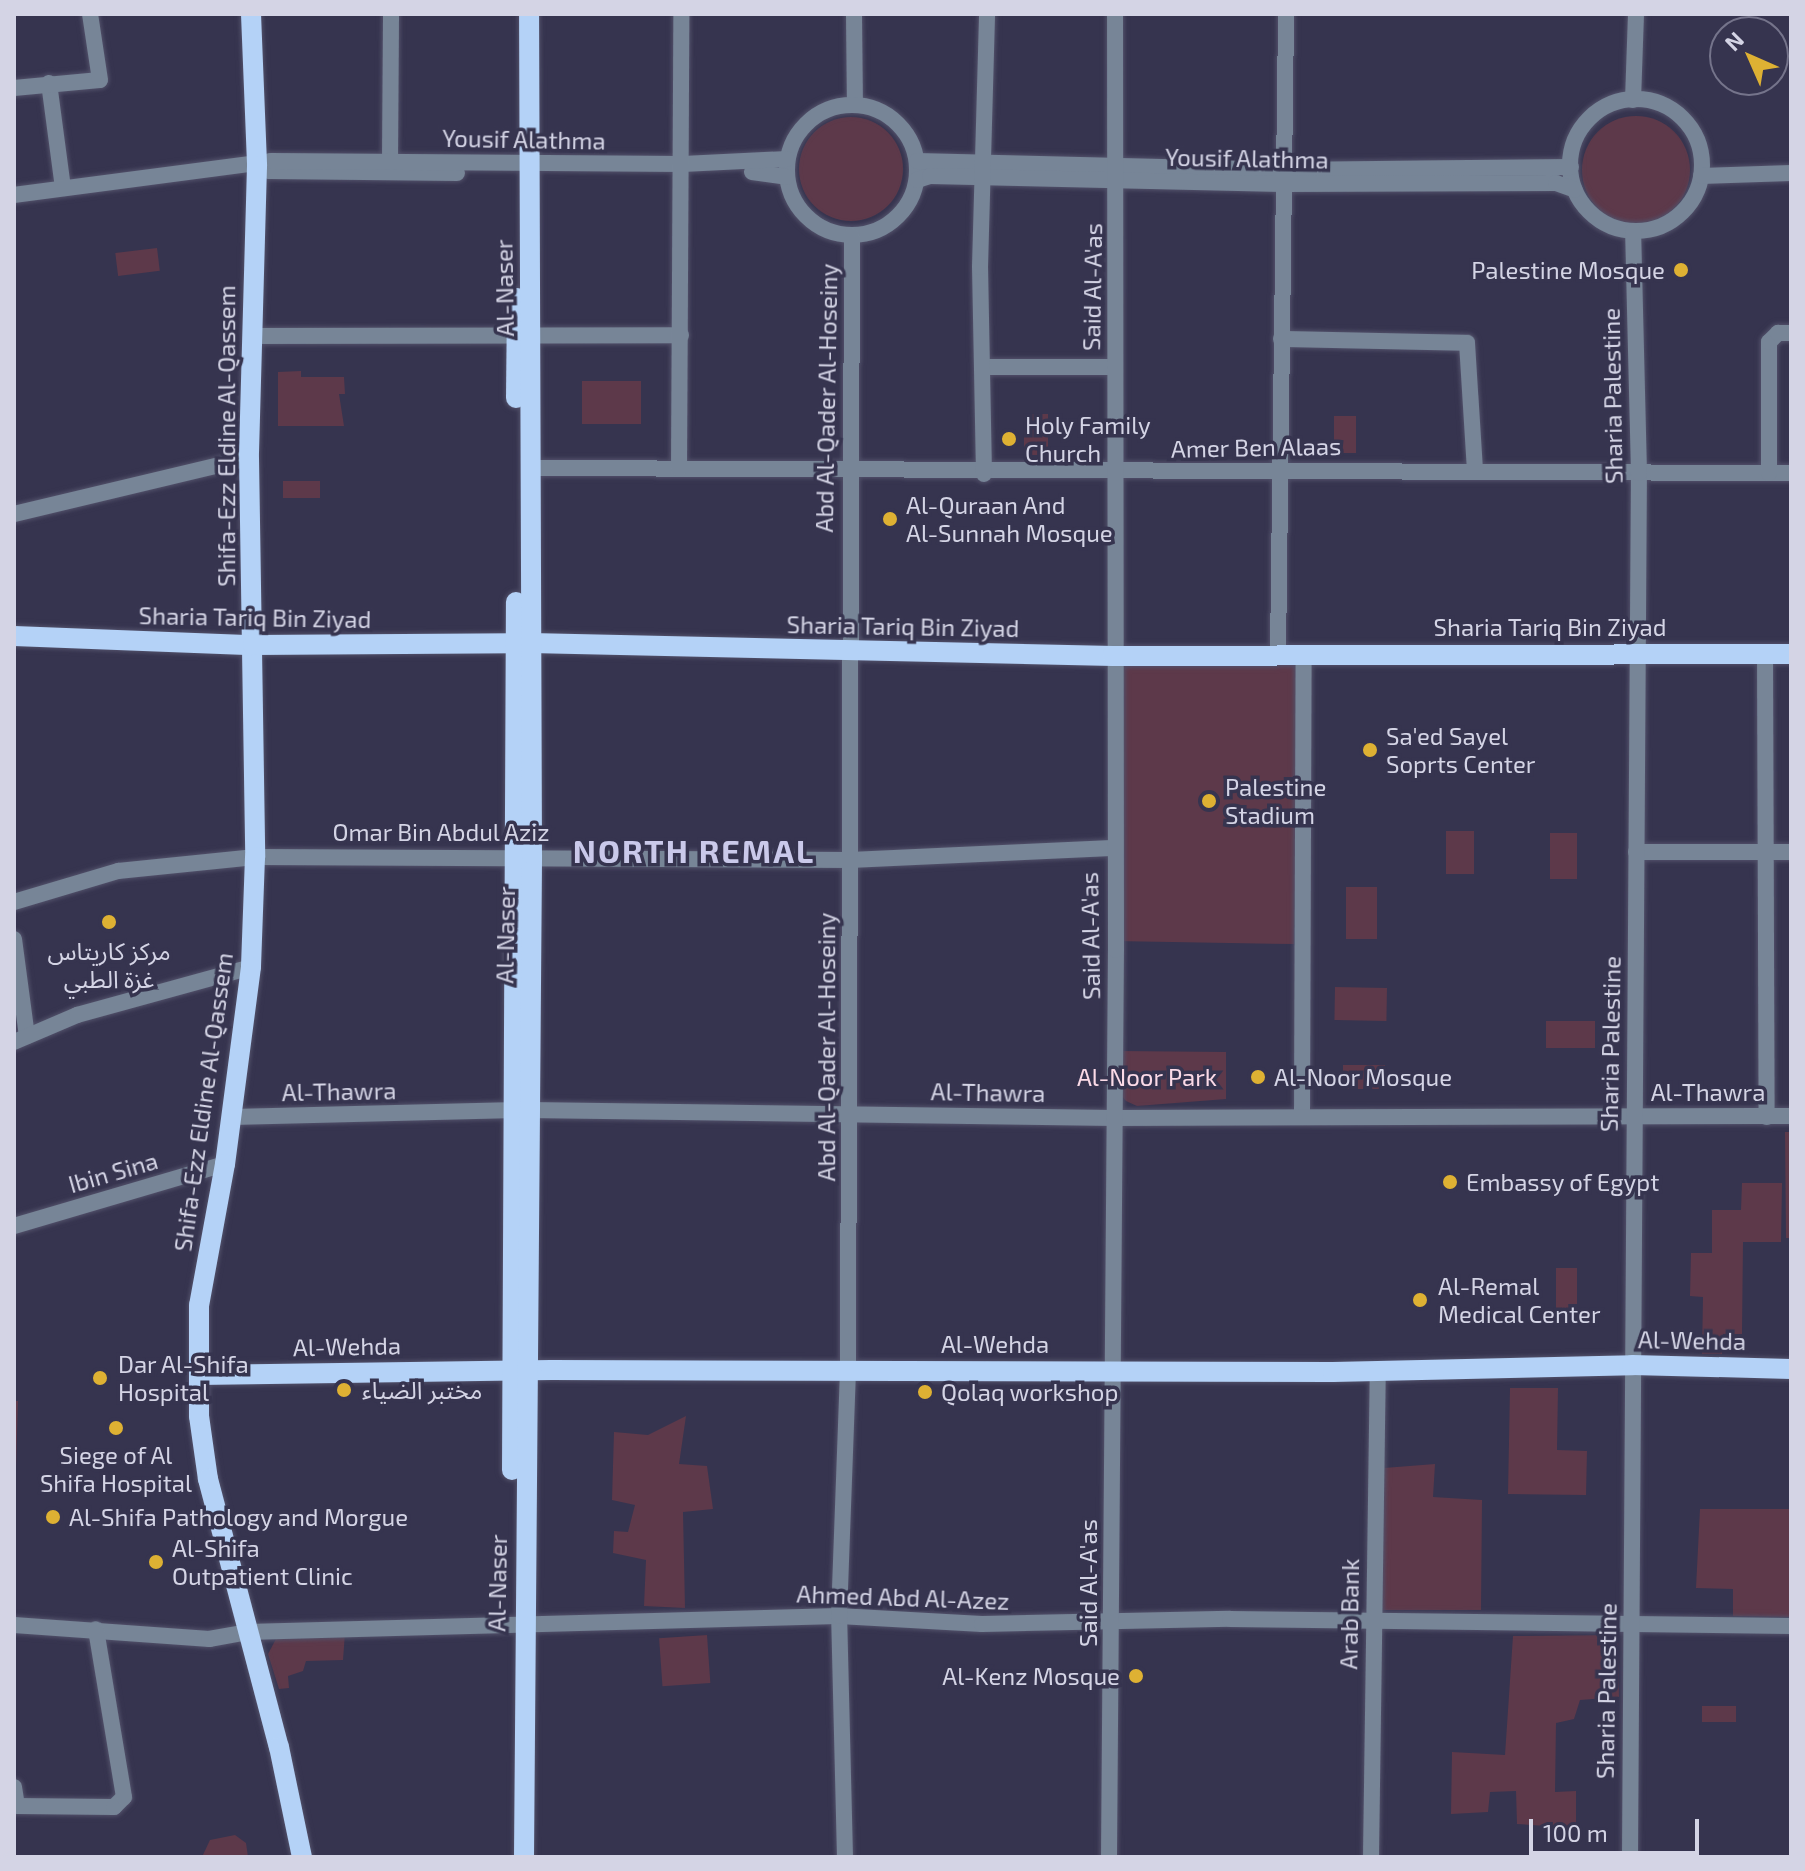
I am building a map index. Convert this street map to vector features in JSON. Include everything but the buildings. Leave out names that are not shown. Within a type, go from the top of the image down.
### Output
[{"type":"main road","name":"Shifa-Ezz Eldine Al-Qassem","points":[[248,14],[255,167],[249,458],[255,857],[251,967],[225,1164],[199,1305],[199,1375],[208,1479],[279,1747],[302,1857]]},
{"type":"main road","name":"Al-Naser","points":[[518,14],[524,168]]},
{"type":"main road","name":"Al-Naser","points":[[513,1857],[520,1370],[519,1111],[525,856],[524,168],[529,14]]},
{"type":"main road","name":"Al-Naser","points":[[523,335],[529,468],[523,644]]},
{"type":"main road","name":"Sharia Tariq Bin Ziyad","points":[[14,636],[253,645],[523,644],[1113,656],[1791,654]]},
{"type":"main road","name":"Al-Wehda","points":[[199,1375],[520,1370],[1378,1372],[1632,1365],[1791,1369]]},
{"type":"main road","name":"Al-Naser","points":[[516,1623],[524,1857]]},
{"type":"street","points":[[14,88],[100,80],[90,14]]},
{"type":"street","points":[[390,161],[391,14]]},
{"type":"street","points":[[679,469],[681,14]]},
{"type":"street","points":[[854,14],[855,105]]},
{"type":"street","points":[[984,474],[982,169],[987,14]]},
{"type":"street","name":"Said Al-A'as","points":[[1109,1857],[1113,1625],[1112,474],[1118,173],[1115,14]]},
{"type":"street","points":[[1278,654],[1286,14]]},
{"type":"street","points":[[1633,100],[1636,14]]},
{"type":"street","points":[[49,83],[63,188]]},
{"type":"street","points":[[1633,100],[1661,104],[1686,122],[1700,149],[1701,176],[1692,199],[1677,216],[1656,228],[1633,231],[1602,221],[1575,190],[1571,167],[1574,145],[1590,119],[1609,106],[1633,100]]},
{"type":"street","points":[[855,105],[896,122],[917,161],[917,180],[909,202],[894,220],[874,232],[852,236],[832,233],[807,218],[795,203],[787,177],[787,159],[797,135],[814,117],[855,105]]},
{"type":"street","name":"Yousif Alathma","points":[[682,168],[787,159]]},
{"type":"street","name":"Yousif Alathma","points":[[14,195],[255,167],[271,161],[390,161],[524,168]]},
{"type":"street","name":"Yousif Alathma","points":[[917,161],[982,169],[1556,183],[1575,190]]},
{"type":"street","name":"Yousif Alathma","points":[[255,167],[270,172],[682,168],[766,172],[787,177]]},
{"type":"street","name":"Yousif Alathma","points":[[1284,177],[1571,167]]},
{"type":"street","name":"Yousif Alathma","points":[[917,180],[982,169]]},
{"type":"street","points":[[1701,176],[1791,173]]},
{"type":"street","name":"Sharia Palestine","points":[[1630,1857],[1632,1115],[1639,473],[1633,231]]},
{"type":"street","name":"Abd Al-Qader Al-Hoseiny","points":[[845,1857],[839,1616],[848,1371],[848,470],[852,236]]},
{"type":"street","points":[[1769,473],[1769,342],[1778,333],[1791,333]]},
{"type":"street","points":[[251,336],[681,335]]},
{"type":"street","points":[[1281,339],[1467,343],[1475,470]]},
{"type":"street","points":[[984,367],[1115,367]]},
{"type":"street","points":[[14,514],[249,458]]},
{"type":"street","name":"Amer Ben Alaas","points":[[529,468],[984,474],[1475,470],[1791,473]]},
{"type":"street","points":[[1765,653],[1762,852],[1767,1117]]},
{"type":"street","points":[[1302,1116],[1304,654]]},
{"type":"street","name":"Omar Bin Abdul Aziz","points":[[14,902],[118,871],[255,857],[850,860],[1112,848]]},
{"type":"street","points":[[1636,852],[1791,852]]},
{"type":"street","points":[[14,939],[21,1039],[189,980],[251,967]]},
{"type":"street","name":"Al-Thawra","points":[[232,1117],[519,1111],[1114,1118],[1791,1116]]},
{"type":"street","name":"Ibin Sina","points":[[14,1226],[225,1164]]},
{"type":"street","name":"Arab Bank","points":[[1371,1857],[1378,1372]]},
{"type":"street","name":"Ahmed Abd Al-Azez","points":[[14,1625],[209,1639],[247,1632],[839,1616],[1113,1625],[1183,1619],[1791,1626]]},
{"type":"street","points":[[14,1787],[16,1806],[114,1807],[124,1797],[96,1629]]},
{"type":"green space","points":[[1636,116],[1657,121],[1674,132],[1685,149],[1690,170],[1685,191],[1674,208],[1657,219],[1636,224],[1615,219],[1598,208],[1587,191],[1582,170],[1587,149],[1598,132],[1615,121]]},
{"type":"green space","points":[[851,117],[871,121],[888,132],[899,149],[903,169],[899,189],[888,206],[871,217],[851,221],[831,217],[814,206],[803,189],[799,169],[803,149],[814,132],[831,121]]},
{"type":"green space","points":[[157,248],[160,271],[118,276],[115,253]]},
{"type":"green space","points":[[301,371],[301,377],[344,377],[345,394],[339,394],[344,426],[278,426],[278,372]]},
{"type":"green space","points":[[582,381],[641,381],[641,424],[582,424]]},
{"type":"green space","points":[[1024,414],[1048,414],[1048,455],[1024,455]]},
{"type":"green space","points":[[1334,416],[1356,416],[1356,453],[1334,453]]},
{"type":"green space","points":[[283,481],[320,481],[320,498],[283,498]]},
{"type":"green space","name":"Palestine Stadium","points":[[1118,658],[1299,661],[1294,944],[1113,941]]},
{"type":"green space","points":[[1446,831],[1474,831],[1474,874],[1446,874]]},
{"type":"green space","points":[[1550,833],[1577,833],[1577,879],[1550,879]]},
{"type":"green space","points":[[1346,887],[1377,887],[1377,939],[1346,939]]},
{"type":"green space","points":[[1335,987],[1387,988],[1386,1021],[1334,1020]]},
{"type":"green space","points":[[1546,1021],[1595,1021],[1595,1048],[1546,1048]]},
{"type":"green space","name":"Al-Noor Park","points":[[1119,1051],[1226,1052],[1226,1099],[1137,1106],[1121,1095]]},
{"type":"green space","points":[[1343,1065],[1385,1065],[1385,1089],[1343,1089]]},
{"type":"green space","points":[[1785,1132],[1791,1132],[1791,1238],[1786,1238]]},
{"type":"green space","points":[[1742,1183],[1782,1183],[1781,1242],[1743,1242],[1742,1334],[1723,1334],[1722,1354],[1702,1354],[1703,1297],[1690,1296],[1691,1253],[1712,1253],[1712,1210],[1741,1210]]},
{"type":"green space","points":[[1556,1268],[1577,1268],[1577,1309],[1556,1309]]},
{"type":"green space","points":[[1510,1388],[1558,1388],[1557,1450],[1587,1451],[1586,1495],[1508,1494]]},
{"type":"green space","points":[[14,1401],[18,1401],[14,1535]]},
{"type":"green space","points":[[686,1416],[679,1464],[707,1466],[713,1509],[683,1512],[685,1608],[644,1606],[646,1560],[613,1553],[614,1531],[628,1532],[635,1505],[612,1500],[614,1432],[648,1435]]},
{"type":"green space","points":[[1435,1464],[1433,1497],[1482,1500],[1481,1610],[1381,1610],[1384,1468]]},
{"type":"green space","points":[[1700,1509],[1791,1509],[1791,1617],[1733,1616],[1733,1589],[1696,1588]]},
{"type":"green space","points":[[345,1633],[343,1660],[306,1661],[303,1671],[288,1676],[289,1688],[279,1689],[268,1654],[276,1639]]},
{"type":"green space","points":[[707,1635],[710,1683],[662,1686],[659,1638]]},
{"type":"green space","points":[[1618,1635],[1619,1697],[1580,1700],[1574,1719],[1556,1723],[1555,1792],[1576,1791],[1576,1828],[1517,1824],[1516,1791],[1490,1792],[1488,1812],[1451,1814],[1452,1752],[1505,1755],[1513,1636]]},
{"type":"green space","points":[[1702,1706],[1736,1706],[1736,1722],[1702,1722]]},
{"type":"green space","points":[[235,1835],[246,1843],[248,1857],[202,1857],[210,1840]]},
{"type":"place","name":"Palestine Mosque","points":[[1681,270]]},
{"type":"place","name":"Holy Family Church","points":[[1009,439]]},
{"type":"place","name":"Al-Quraan And Al-Sunnah Mosque","points":[[890,519]]},
{"type":"place","name":"Sa'ed Sayel Soprts Center","points":[[1370,750]]},
{"type":"place","name":"Palestine Stadium","points":[[1209,801]]},
{"type":"place","name":"مركز كاريتاس غزة الطبي","points":[[109,922]]},
{"type":"place","name":"Al-Noor Mosque","points":[[1258,1077]]},
{"type":"place","name":"Embassy of Egypt","points":[[1450,1182]]},
{"type":"place","name":"Al-Remal Medical Center","points":[[1420,1300]]},
{"type":"place","name":"Dar Al-Shifa Hospital","points":[[100,1378]]},
{"type":"place","name":"مختبر الضياء","points":[[344,1390]]},
{"type":"place","name":"Qolaq workshop","points":[[925,1392]]},
{"type":"place","name":"Siege of Al Shifa Hospital","points":[[116,1428]]},
{"type":"place","name":"Al-Shifa Pathology and Morgue","points":[[53,1517]]},
{"type":"place","name":"Al-Shifa Outpatient Clinic","points":[[156,1562]]},
{"type":"place","name":"Al-Kenz Mosque","points":[[1136,1676]]},
{"type":"district","name":"NORTH REMAL","points":[[694,850]]}]
